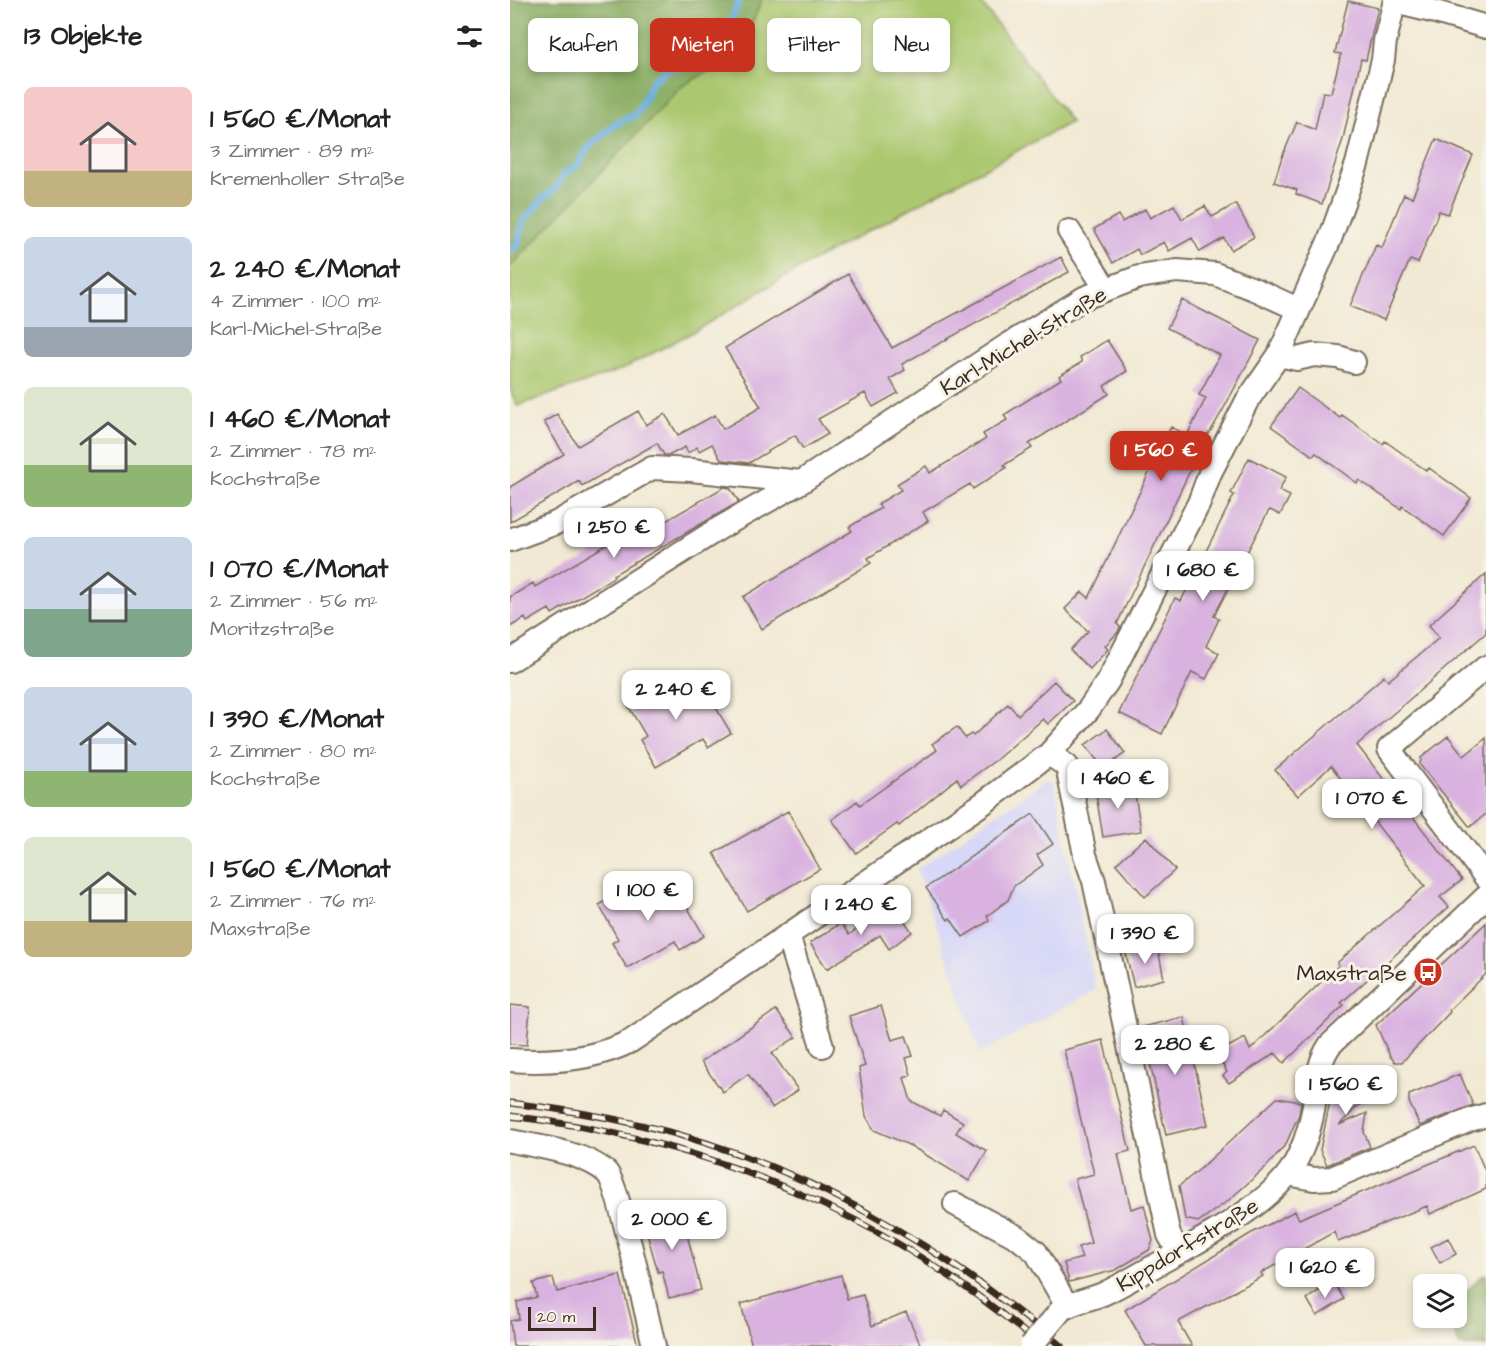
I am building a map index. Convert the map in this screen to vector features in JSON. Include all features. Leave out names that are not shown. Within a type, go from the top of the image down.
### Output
[{"type":"street","points":[[510,1060],[540,1062],[588,1057],[614,1050],[658,1024],[982,804],[1049,754],[1089,709],[1108,681],[1199,503],[1210,473],[1246,400],[1279,355],[1330,239],[1357,164],[1395,1],[1486,27]]},
{"type":"street","points":[[1069,231],[1106,288]]},
{"type":"street","name":"Karl-Michel-Straße","points":[[510,661],[717,530],[801,482],[1006,346],[1084,298],[1106,288],[1139,277],[1177,271],[1215,274],[1298,309]]},
{"type":"street","points":[[1279,355],[1297,359],[1314,355],[1338,357],[1354,362]]},
{"type":"street","points":[[510,540],[556,523],[652,468],[801,482]]},
{"type":"street","points":[[1486,667],[1389,749],[1486,878]]},
{"type":"street","points":[[1049,754],[1067,766],[1085,855],[1094,881],[1169,1235],[1179,1252]]},
{"type":"street","points":[[1486,897],[1330,1045],[1322,1056],[1312,1119],[1296,1162],[1288,1174],[1314,1179],[1332,1178],[1486,1115]]},
{"type":"street","points":[[788,935],[822,1046]]},
{"type":"street","points":[[510,1141],[554,1149],[594,1164],[609,1174],[654,1346]]},
{"type":"street","name":"Kippdorfstraße","points":[[1064,1308],[1103,1294],[1256,1206],[1288,1174]]},
{"type":"street","points":[[955,1204],[1017,1237],[1036,1252],[1064,1308],[1031,1346]]},
{"type":"shaded area","points":[[1048,779],[1054,782],[1096,990],[980,1053],[917,869]]},
{"type":"green space","points":[[510,0],[762,0],[754,18],[650,18],[650,72],[706,72],[682,86],[510,267]]},
{"type":"green space","points":[[762,0],[979,0],[1071,122],[803,266],[693,332],[623,369],[517,406],[510,389],[510,267],[682,86],[706,72],[755,72],[754,18]]},
{"type":"green space","points":[[1486,1274],[1486,1346],[1459,1346],[1454,1328],[1467,1328],[1467,1290]]},
{"type":"building","points":[[1348,1],[1378,8],[1366,60],[1361,59],[1343,139],[1322,204],[1296,194],[1297,190],[1274,182],[1297,122],[1315,130],[1323,92],[1331,93],[1341,54],[1335,53]]},
{"type":"building","points":[[1436,139],[1473,155],[1448,214],[1439,211],[1418,263],[1410,260],[1384,320],[1350,306],[1376,245],[1382,248],[1404,194],[1412,198]]},
{"type":"building","points":[[1236,204],[1254,237],[1231,250],[1224,238],[1200,252],[1192,238],[1169,251],[1164,242],[1140,255],[1137,249],[1113,263],[1094,229],[1118,215],[1122,222],[1145,209],[1150,218],[1174,205],[1182,219],[1205,206],[1212,217]]},
{"type":"building","points":[[1061,257],[1069,272],[902,364],[905,370],[890,379],[898,393],[873,407],[865,393],[818,419],[828,434],[803,449],[795,435],[749,463],[721,460],[712,444],[699,451],[697,447],[688,453],[685,447],[670,455],[664,455],[657,443],[582,486],[579,481],[510,522],[510,487],[564,454],[544,422],[557,414],[578,446],[638,411],[646,425],[665,414],[678,435],[715,415],[723,429],[761,407],[725,348],[848,274],[892,348]]},
{"type":"building","points":[[1182,300],[1260,340],[1208,433],[1117,624],[1120,627],[1118,632],[1105,646],[1108,649],[1090,669],[1070,650],[1088,631],[1065,609],[1082,592],[1089,598],[1171,427],[1187,435],[1206,398],[1199,395],[1220,355],[1167,328]]},
{"type":"building","points":[[1107,340],[1127,371],[1104,386],[1109,394],[1029,444],[1032,448],[1004,465],[1006,468],[973,489],[970,484],[923,512],[928,521],[868,558],[871,563],[762,629],[743,597],[852,531],[849,527],[881,508],[878,504],[901,490],[897,484],[926,466],[930,473],[986,439],[983,434],[1007,420],[1004,415],[1061,379],[1059,376],[1082,362],[1080,357]]},
{"type":"building","points":[[1298,388],[1340,418],[1342,415],[1383,444],[1385,441],[1427,471],[1429,468],[1471,498],[1444,536],[1402,506],[1401,509],[1359,480],[1357,483],[1316,453],[1313,456],[1271,426]]},
{"type":"building","points":[[1249,458],[1286,477],[1279,491],[1290,496],[1280,515],[1270,510],[1268,512],[1214,616],[1219,619],[1206,646],[1219,653],[1206,679],[1192,672],[1162,734],[1119,713],[1175,598],[1181,601],[1234,495],[1231,493]]},
{"type":"building","points":[[724,487],[730,488],[739,502],[613,575],[614,577],[552,614],[549,609],[527,622],[525,618],[510,627],[510,597],[533,583],[535,587],[654,517],[659,525]]},
{"type":"building","points":[[1486,574],[1486,633],[1357,745],[1462,880],[1440,897],[1449,907],[1341,1003],[1344,1005],[1284,1063],[1275,1053],[1229,1083],[1223,1076],[1227,1072],[1216,1053],[1245,1038],[1250,1050],[1339,965],[1337,963],[1425,886],[1331,766],[1298,796],[1275,770],[1384,676],[1388,681],[1439,638],[1429,625]]},
{"type":"building","points":[[681,677],[696,704],[709,696],[731,733],[708,747],[703,739],[656,767],[640,740],[646,736],[627,704],[664,682],[666,686]]},
{"type":"building","points":[[1054,681],[1073,701],[1048,724],[1043,719],[996,760],[961,785],[957,778],[899,826],[897,824],[856,853],[832,820],[857,801],[860,805],[937,750],[932,744],[957,727],[965,738],[971,734],[973,736],[1008,704],[1018,715]]},
{"type":"building","points":[[1107,729],[1125,753],[1104,769],[1085,745]]},
{"type":"building","points":[[1448,736],[1464,756],[1486,738],[1486,814],[1470,827],[1420,765],[1421,758]]},
{"type":"building","points":[[1133,782],[1141,831],[1103,837],[1095,788]]},
{"type":"building","points":[[788,811],[820,869],[747,911],[714,853]]},
{"type":"building","points":[[1033,814],[1053,844],[1037,855],[1043,865],[1014,886],[1008,900],[987,916],[989,921],[963,937],[926,888]]},
{"type":"building","points":[[1146,837],[1175,870],[1145,897],[1116,864]]},
{"type":"building","points":[[651,875],[668,904],[681,896],[704,936],[680,950],[675,941],[627,968],[612,943],[618,939],[599,905]]},
{"type":"building","points":[[893,903],[912,932],[889,949],[880,935],[827,969],[810,943],[841,923],[849,935]]},
{"type":"building","points":[[1486,923],[1486,974],[1449,1010],[1450,1012],[1402,1062],[1395,1062],[1376,1025]]},
{"type":"building","points":[[1157,944],[1164,979],[1134,987],[1125,950]]},
{"type":"building","points":[[510,1005],[530,1007],[527,1045],[510,1044]]},
{"type":"building","points":[[881,1006],[892,1040],[906,1036],[913,1056],[906,1058],[911,1075],[904,1078],[911,1101],[940,1116],[943,1110],[963,1122],[956,1133],[987,1151],[969,1181],[911,1146],[874,1130],[866,1116],[859,1068],[865,1066],[849,1016]]},
{"type":"building","points":[[776,1010],[796,1037],[772,1053],[798,1090],[772,1108],[748,1074],[723,1092],[701,1062]]},
{"type":"building","points":[[1184,1017],[1208,1125],[1166,1135],[1142,1027]]},
{"type":"building","points":[[1103,1040],[1130,1151],[1118,1154],[1131,1209],[1144,1205],[1153,1241],[1149,1250],[1116,1270],[1069,1282],[1064,1263],[1082,1258],[1078,1247],[1091,1243],[1075,1179],[1094,1174],[1064,1050]]},
{"type":"building","points":[[1337,1068],[1373,1073],[1370,1094],[1339,1125],[1367,1113],[1364,1132],[1370,1147],[1327,1165],[1320,1150]]},
{"type":"building","points":[[1460,1074],[1473,1105],[1420,1126],[1409,1102],[1409,1095]]},
{"type":"building","points":[[1277,1098],[1301,1102],[1299,1114],[1286,1144],[1267,1166],[1229,1200],[1198,1222],[1185,1219],[1179,1186]]},
{"type":"building","points":[[1474,1145],[1486,1173],[1486,1189],[1430,1214],[1427,1206],[1338,1242],[1334,1232],[1261,1273],[1263,1276],[1178,1322],[1192,1346],[1146,1346],[1125,1310],[1250,1234],[1295,1211],[1299,1219]]},
{"type":"building","points":[[680,1206],[701,1290],[669,1298],[662,1271],[658,1272],[642,1216]]},
{"type":"building","points":[[1448,1238],[1456,1254],[1440,1263],[1431,1247]]},
{"type":"building","points":[[620,1275],[638,1346],[513,1346],[510,1321],[519,1319],[517,1302],[537,1297],[533,1283],[553,1278],[557,1292]]},
{"type":"building","points":[[841,1275],[847,1299],[863,1295],[872,1326],[906,1312],[921,1346],[752,1346],[741,1304]]},
{"type":"building","points":[[1333,1281],[1344,1299],[1317,1316],[1307,1299]]},
{"type":"waterway","points":[[510,250],[517,246],[524,220],[545,196],[554,190],[566,172],[578,165],[587,149],[615,124],[635,115],[652,82],[666,70],[693,64],[727,52],[734,43],[732,19],[739,0]]},
{"type":"railway","points":[[510,1103],[576,1112],[641,1125],[755,1160],[810,1184],[916,1241],[966,1274],[1061,1346]]},
{"type":"railway","points":[[510,1116],[583,1127],[655,1143],[725,1165],[793,1191],[859,1222],[922,1258],[983,1300],[1041,1346]]},
{"type":"place","name":"Maxstraße","points":[[1428,972]]}]
